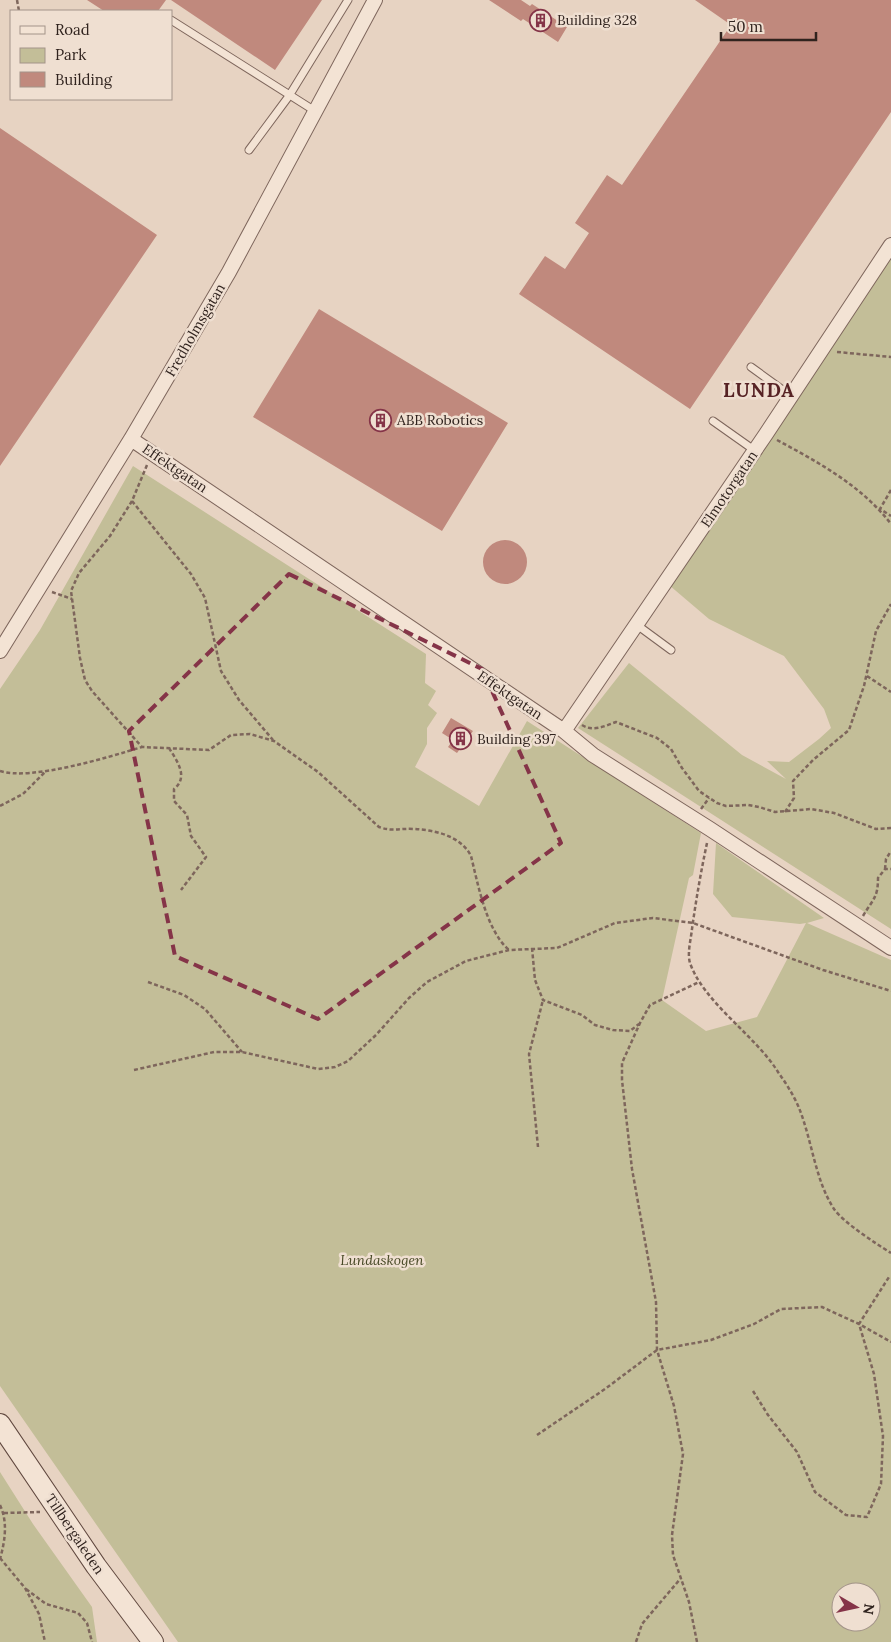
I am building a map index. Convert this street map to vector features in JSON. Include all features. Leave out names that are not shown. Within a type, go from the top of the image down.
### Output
[{"type":"main road","name":"Tillbergaleden","points":[[0,1424],[96,1566],[153,1642]]},
{"type":"street","name":"Fredholmsgatan","points":[[0,651],[131,438],[229,272],[375,0]]},
{"type":"street","name":"Elmotorgatan","points":[[564,731],[766,434],[891,245]]},
{"type":"street","name":"Effektgatan","points":[[131,438],[564,731],[593,756],[710,829],[891,948]]},
{"type":"lane","points":[[249,150],[289,96],[348,0]]},
{"type":"lane","points":[[172,21],[315,111]]},
{"type":"lane","points":[[752,367],[791,396]]},
{"type":"lane","points":[[713,421],[754,450]]},
{"type":"lane","points":[[637,625],[670,650]]},
{"type":"path","points":[[825,344],[835,352],[891,357]]},
{"type":"path","points":[[766,434],[834,472],[891,516]]},
{"type":"path","points":[[142,747],[92,691],[85,680],[80,658],[71,591],[79,573],[110,536],[132,500],[152,453]]},
{"type":"path","points":[[880,509],[891,490]]},
{"type":"path","points":[[132,500],[191,574],[205,598],[221,671],[240,700],[274,741],[313,768],[380,827],[390,831],[414,829],[442,834],[459,840],[471,856],[490,919],[501,943],[509,950]]},
{"type":"path","points":[[880,509],[891,524]]},
{"type":"path","points":[[40,588],[72,599]]},
{"type":"path","points":[[785,812],[794,798],[793,781],[813,760],[849,730],[867,675],[876,631],[891,604]]},
{"type":"path","points":[[867,675],[891,692]]},
{"type":"path","points":[[574,717],[585,727],[598,729],[616,722],[657,738],[671,748],[682,768],[699,791],[717,804],[726,806],[748,804],[775,812],[811,809],[834,813],[876,829],[891,828]]},
{"type":"path","points":[[0,771],[34,773],[46,771],[101,759],[142,747],[209,750],[231,735],[250,734],[274,741]]},
{"type":"path","points":[[169,748],[180,766],[182,779],[174,789],[174,801],[187,815],[191,836],[206,857],[181,890]]},
{"type":"path","points":[[0,806],[23,794],[46,771]]},
{"type":"path","points":[[710,829],[700,875],[690,961],[699,982],[723,1011],[758,1046],[778,1070],[799,1108],[826,1195],[835,1210],[857,1229],[891,1253]]},
{"type":"path","points":[[858,926],[876,898],[878,878],[885,869],[886,860],[891,850]]},
{"type":"path","points":[[885,869],[891,869]]},
{"type":"path","points":[[134,1070],[214,1052],[242,1052],[318,1069],[335,1067],[348,1061],[376,1035],[408,998],[427,982],[466,961],[509,950],[556,948],[615,924],[653,918],[693,923],[823,970],[891,990]]},
{"type":"path","points":[[532,948],[535,980],[543,1000],[529,1054],[538,1147]]},
{"type":"path","points":[[148,982],[184,995],[205,1009],[242,1052]]},
{"type":"path","points":[[697,1642],[690,1602],[673,1555],[672,1535],[683,1454],[674,1406],[657,1350],[656,1302],[632,1170],[622,1080],[622,1064],[650,1005],[699,982]]},
{"type":"path","points":[[543,1000],[582,1015],[595,1025],[613,1030],[630,1031],[640,1023]]},
{"type":"path","points":[[753,1392],[797,1452],[815,1492],[846,1516],[867,1516],[881,1484],[882,1436],[874,1374],[859,1324],[889,1277]]},
{"type":"path","points":[[537,1435],[657,1350],[711,1340],[754,1324],[781,1309],[822,1307],[859,1324],[891,1342]]},
{"type":"path","points":[[0,1505],[4,1513],[5,1535],[0,1564]]},
{"type":"path","points":[[4,1513],[59,1511]]},
{"type":"path","points":[[0,1559],[25,1588],[46,1604],[78,1613],[87,1623],[92,1642]]},
{"type":"path","points":[[636,1642],[642,1624],[681,1578]]},
{"type":"path","points":[[25,1588],[39,1614],[45,1642]]},
{"type":"highlighted area","points":[[289,574],[482,669],[561,843],[318,1019],[175,956],[129,731]]},
{"type":"green space","points":[[891,254],[891,929],[578,728],[629,663],[742,755],[786,779],[767,761],[789,762],[831,728],[824,709],[784,656],[709,619],[669,585]]},
{"type":"green space","name":"Lundaskogen","points":[[133,466],[426,654],[425,683],[436,691],[428,705],[437,713],[427,728],[427,744],[415,767],[479,806],[527,721],[701,833],[693,875],[689,878],[662,1000],[706,1031],[757,1017],[806,923],[732,917],[713,894],[716,843],[824,918],[807,923],[891,960],[891,1642],[178,1642],[0,1386],[0,689],[40,630]]},
{"type":"green space","points":[[0,1472],[33,1524],[92,1607],[97,1642],[0,1642]]},
{"type":"building","points":[[87,0],[166,0],[159,10],[102,10]]},
{"type":"building","points":[[171,0],[322,0],[275,70]]},
{"type":"building","name":"Building 328","points":[[489,0],[521,0],[530,6],[532,4],[567,27],[558,42]]},
{"type":"building","points":[[695,0],[891,0],[891,112],[690,409],[519,294],[545,256],[565,269],[589,233],[575,223],[607,175],[622,185],[731,25]]},
{"type":"building","points":[[0,128],[157,235],[0,466]]},
{"type":"building","name":"ABB Robotics","points":[[319,309],[508,423],[442,531],[253,417]]},
{"type":"building","points":[[505,540],[517,544],[523,550],[527,562],[523,574],[517,580],[505,584],[493,580],[487,574],[483,562],[487,550],[493,544]]},
{"type":"building","points":[[451,718],[473,731],[457,753],[448,747],[453,740],[442,733]]},
{"type":"place","name":"Building 328","points":[[541,20]]},
{"type":"place","name":"ABB Robotics","points":[[381,420]]},
{"type":"place","name":"Building 397","points":[[461,739]]},
{"type":"district","name":"LUNDA","points":[[759,390]]}]
